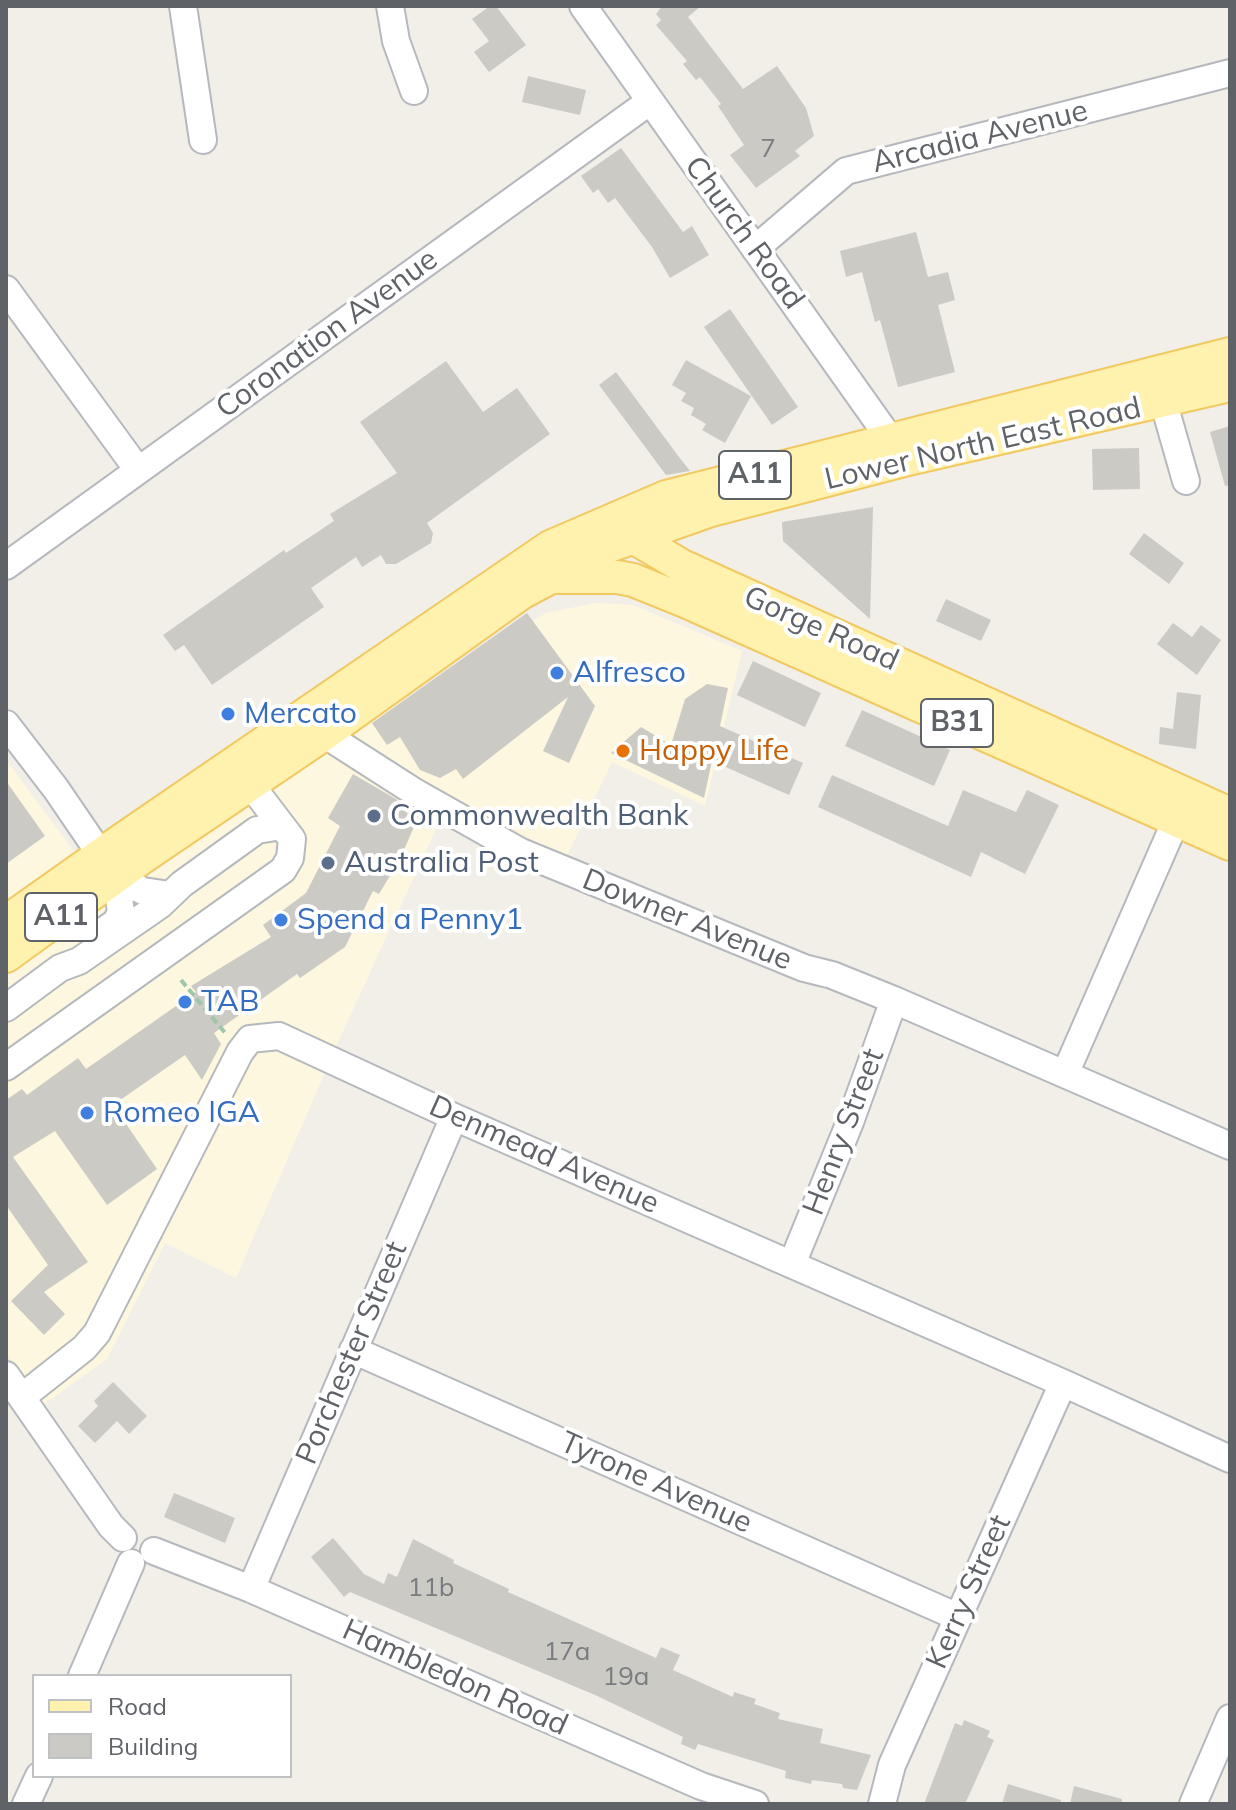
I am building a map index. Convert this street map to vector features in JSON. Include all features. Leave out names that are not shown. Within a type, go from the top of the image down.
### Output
[{"type":"main road","name":"Lower North East Road","points":[[6,922],[250,784],[521,593],[609,546],[627,526],[666,497],[898,450],[1159,386],[1230,354]]},
{"type":"main road","name":"Lower North East Road","points":[[1159,386],[1230,385]]},
{"type":"main road","name":"Lower North East Road","points":[[6,956],[108,866],[504,577],[550,547],[627,526]]},
{"type":"main road","name":"Gorge Road","points":[[627,526],[642,558],[685,601]]},
{"type":"main road","name":"Gorge Road","points":[[627,526],[682,566],[1181,808],[1230,844]]},
{"type":"main road","name":"Gorge Road","points":[[552,577],[617,577],[633,580],[1181,808],[1230,814]]},
{"type":"street","points":[[183,6],[203,140]]},
{"type":"street","points":[[390,6],[396,41],[414,91]]},
{"type":"street","name":"Church Road","points":[[583,6],[898,450]]},
{"type":"street","name":"Arcadia Avenue","points":[[755,249],[846,171],[1230,73]]},
{"type":"street","name":"Coronation Avenue","points":[[6,566],[649,102]]},
{"type":"street","points":[[6,289],[138,470]]},
{"type":"street","points":[[1159,386],[1186,481]]},
{"type":"street","points":[[6,724],[56,789],[108,866],[121,902],[121,912],[116,922],[6,1008]]},
{"type":"street","name":"Downer Avenue","points":[[324,734],[413,791],[521,852],[804,968],[832,975],[894,1000],[1230,1146]]},
{"type":"street","points":[[6,1067],[283,870],[290,858],[287,832],[250,784]]},
{"type":"street","points":[[1065,1074],[1181,808]]},
{"type":"street","points":[[60,968],[79,961],[160,905],[182,884],[257,830],[287,832]]},
{"type":"street","points":[[108,866],[143,891],[170,895]]},
{"type":"street","name":"Henry Street","points":[[792,1264],[850,1122],[894,1000]]},
{"type":"street","name":"Denmead Avenue","points":[[240,1052],[250,1039],[279,1036],[454,1117],[1230,1459]]},
{"type":"street","points":[[22,1397],[84,1348],[97,1333],[240,1052]]},
{"type":"street","name":"Porchester Street","points":[[251,1589],[454,1117]]},
{"type":"street","name":"Tyrone Avenue","points":[[353,1350],[958,1617]]},
{"type":"street","name":"Hambledon Road","points":[[6,1375],[111,1526],[136,1551],[251,1589],[653,1766],[755,1804]]},
{"type":"street","name":"Kerry Street","points":[[882,1804],[892,1765],[1063,1383]]},
{"type":"street","points":[[83,1674],[136,1551]]},
{"type":"street","points":[[1193,1804],[1230,1718]]},
{"type":"street","points":[[26,1804],[38,1778]]},
{"type":"path","points":[[181,980],[240,1052]]},
{"type":"shaded area","points":[[596,603],[633,605],[742,651],[705,806],[612,762],[565,860],[449,801],[338,1042],[236,1278],[165,1243],[107,1359],[43,1405],[6,1353],[6,977],[348,734],[546,613]]},
{"type":"shaded area","points":[[6,760],[76,854],[6,905]]},
{"type":"building","points":[[490,6],[496,6],[526,45],[489,72],[474,52],[489,41],[472,19]]},
{"type":"building","points":[[662,6],[701,6],[688,17],[743,89],[777,66],[806,108],[814,136],[795,151],[800,156],[756,188],[730,155],[744,145],[718,106],[721,104],[700,77],[696,80],[683,64],[687,61],[656,25],[661,20],[656,14]]},
{"type":"building","points":[[528,76],[586,90],[580,115],[522,102]]},
{"type":"building","points":[[621,148],[683,232],[692,226],[709,255],[670,278],[652,247],[615,198],[608,203],[598,189],[593,193],[581,176]]},
{"type":"building","points":[[916,232],[928,277],[948,272],[955,300],[938,305],[955,372],[898,387],[880,320],[875,322],[862,272],[846,277],[840,251]]},
{"type":"building","points":[[730,309],[798,407],[772,425],[704,327]]},
{"type":"building","points":[[686,360],[751,396],[725,443],[702,430],[706,424],[691,415],[694,408],[681,401],[686,393],[672,385]]},
{"type":"building","points":[[446,361],[483,412],[517,388],[550,434],[427,523],[433,533],[431,543],[396,564],[386,564],[381,555],[362,567],[356,557],[311,588],[324,607],[212,685],[184,645],[175,651],[163,635],[284,550],[286,553],[334,521],[330,514],[397,473],[360,422]]},
{"type":"building","points":[[616,372],[690,471],[666,475],[599,385]]},
{"type":"building","points":[[1230,426],[1230,485],[1225,486],[1210,432]]},
{"type":"building","points":[[1139,448],[1140,489],[1093,490],[1092,449]]},
{"type":"building","points":[[873,507],[870,619],[783,541],[782,522]]},
{"type":"building","points":[[1144,533],[1184,563],[1169,584],[1129,554]]},
{"type":"building","points":[[946,599],[991,620],[981,641],[936,621]]},
{"type":"building","points":[[527,613],[595,706],[569,763],[543,751],[568,697],[463,779],[456,769],[440,778],[420,770],[400,737],[387,745],[372,723]]},
{"type":"building","points":[[1173,623],[1192,637],[1201,625],[1221,640],[1197,675],[1157,644]]},
{"type":"building","points":[[753,661],[821,693],[805,727],[737,695]]},
{"type":"building","points":[[707,684],[728,688],[720,726],[803,763],[789,795],[712,761],[704,798],[611,753],[641,727],[671,745],[685,699]]},
{"type":"building","points":[[1177,692],[1201,695],[1196,749],[1159,744],[1160,727],[1173,729]]},
{"type":"building","points":[[862,710],[950,750],[934,786],[845,746]]},
{"type":"building","points":[[353,774],[420,813],[400,859],[379,894],[373,891],[345,947],[300,978],[297,974],[214,1033],[221,1044],[202,1080],[185,1055],[113,1105],[157,1169],[107,1205],[55,1131],[13,1157],[88,1262],[44,1292],[65,1314],[44,1335],[11,1301],[48,1265],[6,1205],[6,1100],[22,1089],[27,1095],[78,1058],[86,1069],[196,992],[191,986],[271,937],[263,925],[306,893],[340,826],[328,818]]},
{"type":"building","points":[[832,775],[948,826],[963,790],[1016,812],[1027,790],[1059,805],[1025,874],[981,852],[971,877],[818,807]]},
{"type":"building","points":[[6,781],[45,836],[6,864]]},
{"type":"building","points":[[113,1382],[147,1416],[129,1434],[117,1421],[95,1443],[78,1426],[98,1406],[94,1401]]},
{"type":"building","points":[[174,1493],[235,1518],[225,1543],[164,1517]]},
{"type":"building","points":[[333,1538],[364,1574],[384,1584],[388,1573],[397,1577],[413,1539],[454,1560],[453,1563],[509,1589],[508,1592],[656,1658],[661,1647],[680,1655],[673,1670],[733,1697],[734,1692],[756,1699],[754,1704],[780,1713],[778,1719],[823,1729],[820,1743],[871,1755],[857,1790],[843,1788],[842,1784],[812,1780],[811,1784],[785,1778],[786,1771],[698,1744],[695,1750],[681,1744],[683,1737],[595,1695],[350,1592],[344,1597],[311,1557]]},
{"type":"building","points":[[964,1720],[990,1731],[987,1737],[994,1740],[965,1804],[924,1804],[955,1723],[962,1726]]},
{"type":"building","points":[[1008,1784],[1061,1800],[1061,1804],[1002,1804]]},
{"type":"building","points":[[1074,1786],[1122,1799],[1122,1804],[1070,1804]]},
{"type":"place","name":"Alfresco","points":[[557,673]]},
{"type":"place","name":"Mercato","points":[[228,714]]},
{"type":"place","name":"Happy Life","points":[[623,751]]},
{"type":"place","name":"Commonwealth Bank","points":[[374,816]]},
{"type":"place","name":"Australia Post","points":[[328,863]]},
{"type":"place","name":"Spend a Penny1","points":[[281,920]]},
{"type":"place","name":"TAB","points":[[185,1002]]},
{"type":"place","name":"Romeo IGA","points":[[87,1113]]}]
